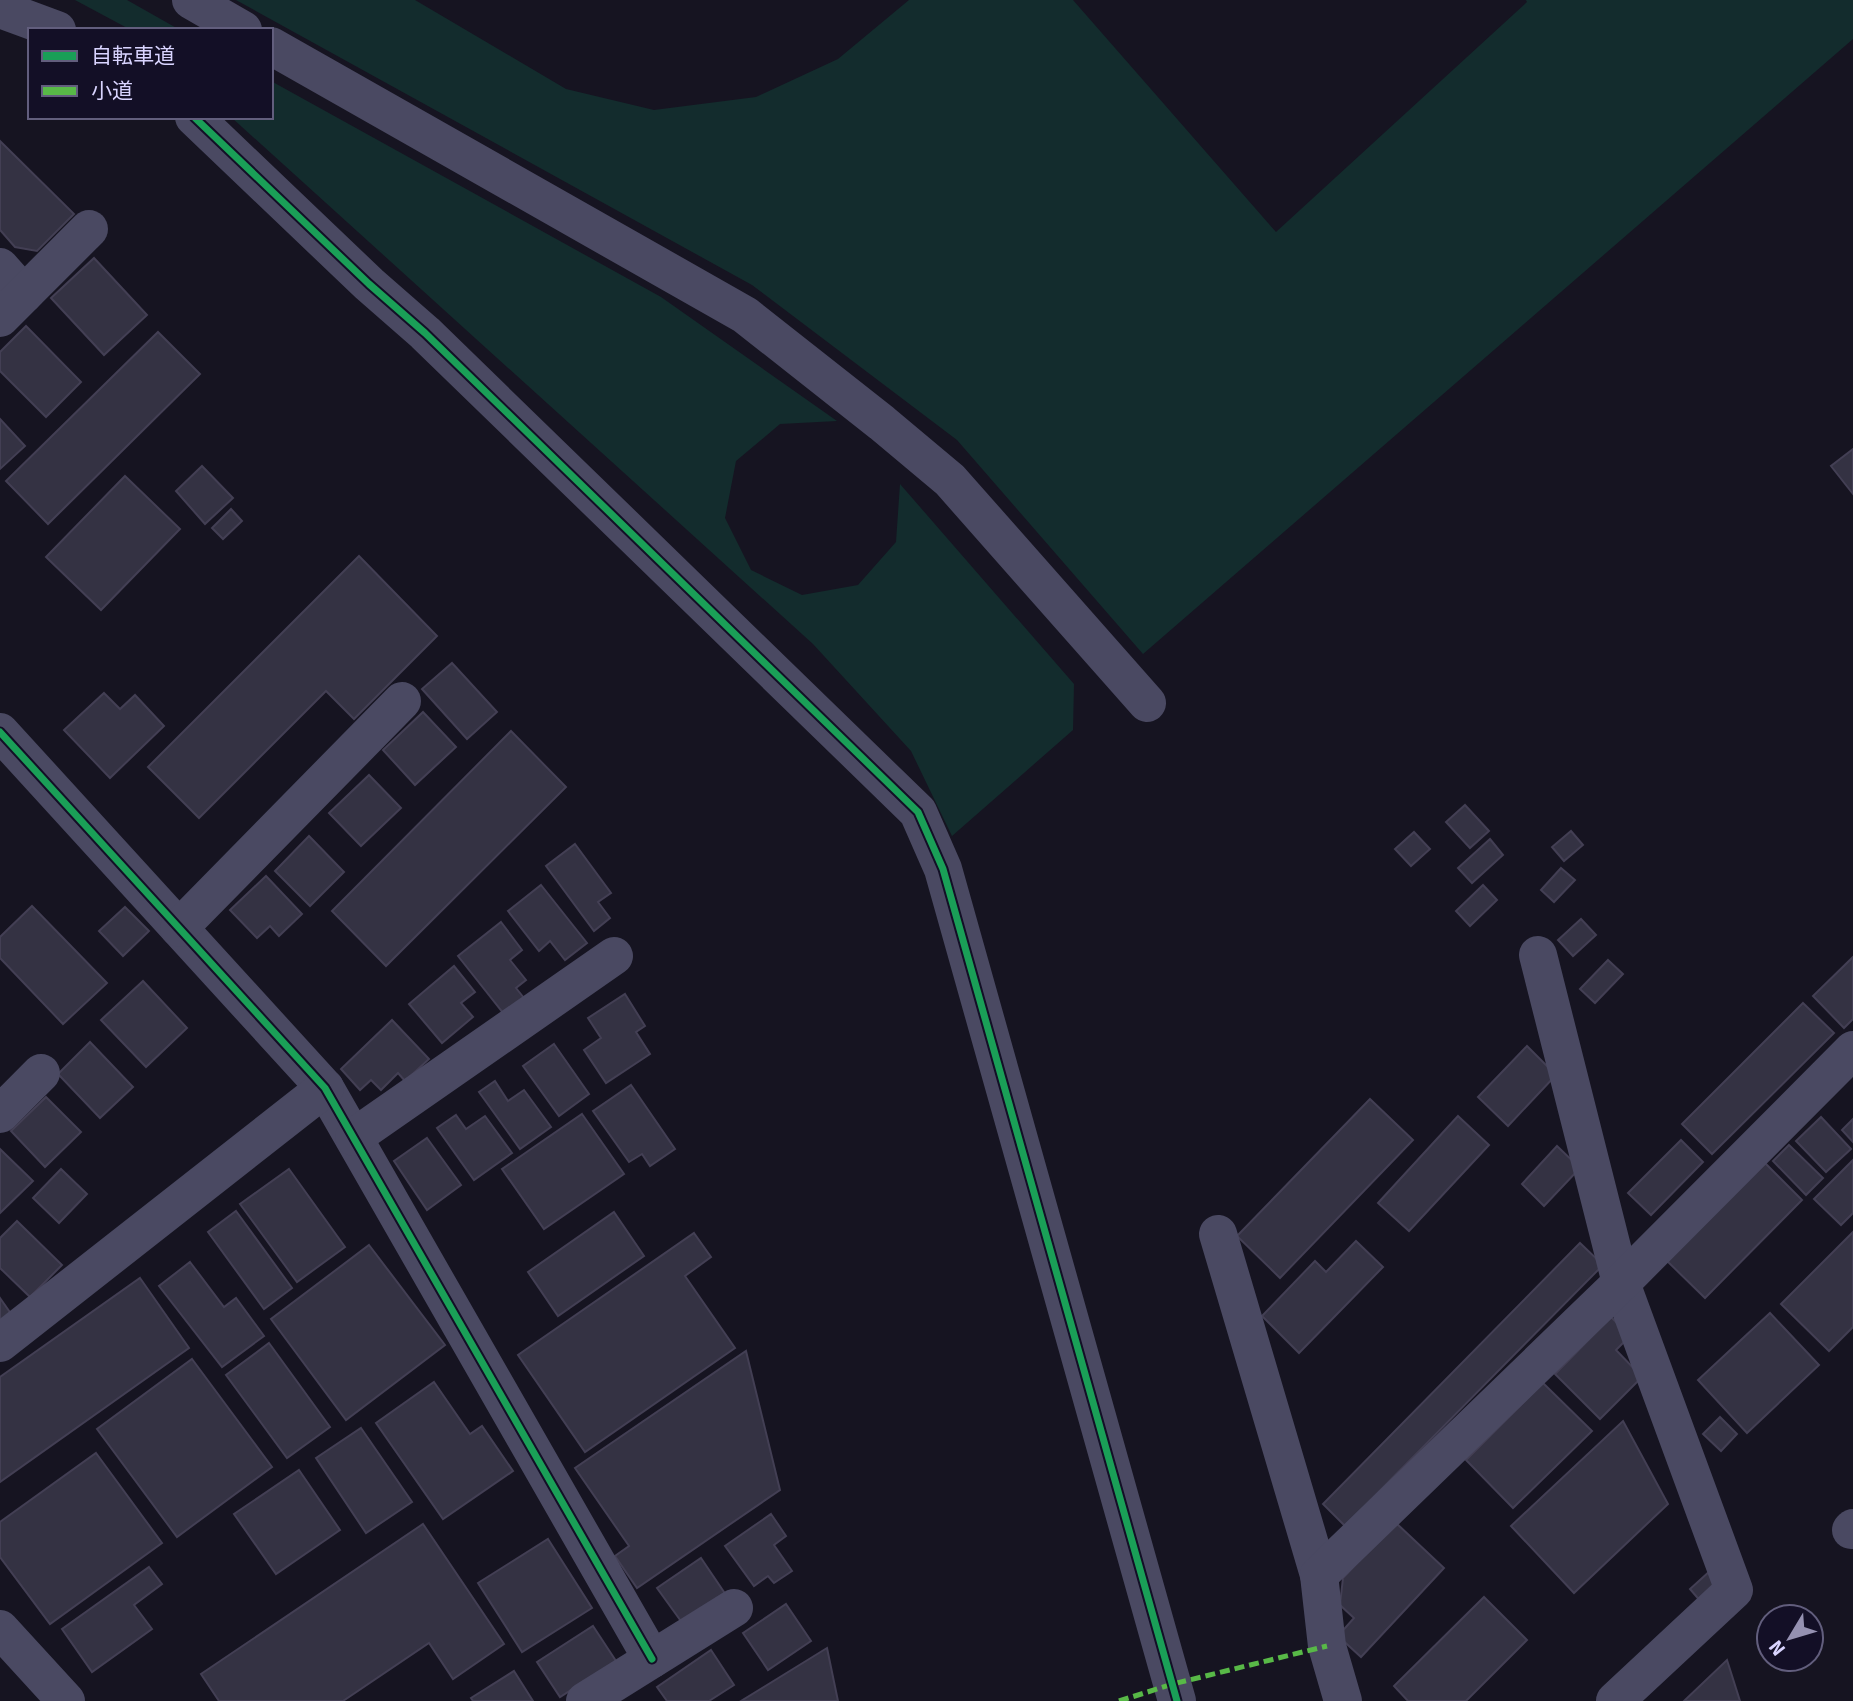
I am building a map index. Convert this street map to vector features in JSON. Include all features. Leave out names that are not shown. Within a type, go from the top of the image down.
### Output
[{"type":"street","points":[[191,0],[240,28]]},
{"type":"street","points":[[0,9],[52,28]]},
{"type":"street","points":[[273,47],[745,315],[950,480],[1147,703]]},
{"type":"street","points":[[196,119],[369,284],[435,343],[918,812],[943,869],[1177,1701]]},
{"type":"street","points":[[8,293],[89,229]]},
{"type":"street","points":[[179,928],[402,701]]},
{"type":"street","points":[[0,732],[325,1088],[652,1659]]},
{"type":"street","points":[[1538,955],[1621,1283],[1734,1590],[1615,1701]]},
{"type":"street","points":[[354,1137],[614,956]]},
{"type":"street","points":[[1319,1574],[1621,1283],[1853,1050]]},
{"type":"street","points":[[0,1114],[41,1073]]},
{"type":"street","points":[[0,1343],[325,1088]]},
{"type":"street","points":[[1218,1234],[1319,1574],[1327,1646],[1343,1701]]},
{"type":"street","points":[[585,1701],[734,1608]]},
{"type":"street","points":[[0,1629],[66,1701]]},
{"type":"green space","points":[[75,0],[127,0],[176,28],[127,28]]},
{"type":"green space","points":[[236,0],[415,0],[566,89],[654,110],[756,97],[838,59],[909,0],[1073,0],[1276,232],[1527,2],[1526,0],[1853,0],[1853,39],[1143,654],[957,440],[752,285]]},
{"type":"green space","points":[[273,82],[661,297],[837,421],[780,424],[736,461],[725,518],[751,570],[802,595],[858,585],[896,542],[900,484],[1074,684],[1073,730],[952,836],[911,751],[813,644],[233,119],[273,119]]},
{"type":"building","points":[[0,141],[74,214],[37,251],[15,247],[0,230]]},
{"type":"building","points":[[94,258],[147,315],[104,355],[51,298]]},
{"type":"building","points":[[26,326],[81,382],[46,417],[0,371],[0,352]]},
{"type":"building","points":[[158,332],[200,374],[48,524],[6,481]]},
{"type":"building","points":[[0,419],[25,446],[0,469]]},
{"type":"building","points":[[1853,449],[1853,494],[1831,466]]},
{"type":"building","points":[[202,466],[233,498],[205,524],[176,491]]},
{"type":"building","points":[[125,476],[180,529],[101,610],[46,557]]},
{"type":"building","points":[[231,509],[242,521],[223,539],[212,528]]},
{"type":"building","points":[[359,556],[437,636],[354,719],[326,691],[199,818],[148,767]]},
{"type":"building","points":[[452,663],[497,712],[467,739],[422,689]]},
{"type":"building","points":[[104,693],[120,709],[135,695],[164,726],[110,778],[64,730]]},
{"type":"building","points":[[423,712],[456,747],[415,785],[383,750]]},
{"type":"building","points":[[511,731],[566,787],[386,966],[332,911]]},
{"type":"building","points":[[369,775],[401,808],[361,846],[329,813]]},
{"type":"building","points":[[1465,805],[1489,831],[1470,848],[1446,822]]},
{"type":"building","points":[[1571,831],[1583,845],[1564,861],[1552,847]]},
{"type":"building","points":[[1414,832],[1430,849],[1411,866],[1395,849]]},
{"type":"building","points":[[309,836],[344,872],[310,906],[275,871]]},
{"type":"building","points":[[1490,839],[1503,855],[1472,883],[1458,868]]},
{"type":"building","points":[[575,844],[611,893],[598,902],[610,918],[594,931],[546,866]]},
{"type":"building","points":[[1561,868],[1575,880],[1554,902],[1541,890]]},
{"type":"building","points":[[266,876],[302,914],[279,936],[270,926],[257,938],[230,910]]},
{"type":"building","points":[[541,885],[587,943],[565,960],[550,941],[539,951],[508,911]]},
{"type":"building","points":[[1483,885],[1497,900],[1470,926],[1456,911]]},
{"type":"building","points":[[32,906],[107,983],[63,1024],[0,958],[0,937]]},
{"type":"building","points":[[125,907],[149,931],[123,956],[99,931]]},
{"type":"building","points":[[1581,919],[1596,935],[1573,956],[1558,940]]},
{"type":"building","points":[[501,922],[522,950],[510,960],[526,980],[516,988],[524,998],[504,1014],[458,956]]},
{"type":"building","points":[[1853,957],[1853,1019],[1844,1028],[1813,996]]},
{"type":"building","points":[[1608,960],[1623,974],[1595,1003],[1580,989]]},
{"type":"building","points":[[454,966],[475,992],[461,1003],[473,1017],[442,1043],[409,1004]]},
{"type":"building","points":[[143,981],[187,1028],[146,1067],[101,1020]]},
{"type":"building","points":[[625,994],[645,1026],[636,1032],[650,1054],[606,1083],[584,1050],[601,1038],[588,1018]]},
{"type":"building","points":[[1803,1003],[1834,1033],[1712,1154],[1682,1124]]},
{"type":"building","points":[[392,1020],[429,1059],[405,1081],[398,1073],[381,1090],[371,1080],[360,1090],[341,1069]]},
{"type":"building","points":[[90,1042],[133,1087],[100,1118],[58,1074]]},
{"type":"building","points":[[554,1044],[589,1094],[559,1116],[523,1066]]},
{"type":"building","points":[[1527,1046],[1556,1075],[1508,1126],[1478,1097]]},
{"type":"building","points":[[495,1081],[508,1101],[524,1090],[551,1127],[520,1149],[479,1092]]},
{"type":"building","points":[[631,1085],[675,1149],[650,1166],[642,1154],[629,1162],[593,1111]]},
{"type":"building","points":[[46,1097],[81,1132],[45,1167],[11,1131]]},
{"type":"building","points":[[1370,1099],[1413,1140],[1280,1278],[1237,1236]]},
{"type":"building","points":[[582,1114],[624,1174],[544,1229],[502,1169]]},
{"type":"building","points":[[456,1115],[466,1129],[485,1116],[512,1153],[474,1180],[437,1128]]},
{"type":"building","points":[[1458,1116],[1489,1145],[1409,1231],[1378,1203]]},
{"type":"building","points":[[1821,1117],[1851,1149],[1826,1172],[1796,1141]]},
{"type":"building","points":[[1853,1119],[1853,1142],[1842,1130]]},
{"type":"building","points":[[427,1138],[461,1185],[427,1210],[394,1161]]},
{"type":"building","points":[[1681,1140],[1703,1162],[1651,1215],[1628,1193]]},
{"type":"building","points":[[1789,1145],[1823,1178],[1806,1195],[1773,1161]]},
{"type":"building","points":[[1557,1146],[1580,1168],[1544,1206],[1522,1184]]},
{"type":"building","points":[[0,1149],[33,1181],[0,1213]]},
{"type":"building","points":[[1762,1160],[1802,1200],[1705,1298],[1664,1258]]},
{"type":"building","points":[[1853,1160],[1853,1213],[1841,1225],[1814,1199]]},
{"type":"building","points":[[61,1169],[87,1194],[59,1223],[33,1198]]},
{"type":"building","points":[[289,1169],[345,1247],[297,1282],[240,1204]]},
{"type":"building","points":[[236,1211],[292,1288],[264,1309],[208,1232]]},
{"type":"building","points":[[614,1212],[644,1256],[558,1316],[528,1272]]},
{"type":"building","points":[[17,1221],[62,1265],[30,1297],[0,1268],[0,1238]]},
{"type":"building","points":[[1853,1232],[1853,1327],[1829,1351],[1781,1304]]},
{"type":"building","points":[[694,1233],[711,1257],[685,1276],[735,1348],[585,1452],[518,1355]]},
{"type":"building","points":[[1356,1241],[1383,1267],[1299,1353],[1262,1316],[1315,1261],[1326,1272]]},
{"type":"building","points":[[1580,1243],[1603,1265],[1345,1526],[1323,1504]]},
{"type":"building","points":[[369,1245],[445,1345],[346,1420],[271,1319]]},
{"type":"building","points":[[190,1262],[224,1307],[236,1298],[264,1336],[222,1367],[159,1286]]},
{"type":"building","points":[[140,1278],[189,1348],[0,1482],[0,1377]]},
{"type":"building","points":[[0,1298],[14,1318],[0,1327]]},
{"type":"building","points":[[1770,1313],[1819,1365],[1747,1433],[1698,1380]]},
{"type":"building","points":[[1611,1317],[1630,1336],[1616,1350],[1642,1377],[1600,1419],[1555,1374]]},
{"type":"building","points":[[269,1343],[330,1427],[287,1458],[226,1375]]},
{"type":"building","points":[[746,1351],[780,1490],[637,1588],[615,1556],[629,1546],[575,1468]]},
{"type":"building","points":[[192,1359],[272,1467],[177,1537],[97,1429]]},
{"type":"building","points":[[434,1382],[470,1434],[482,1426],[513,1471],[443,1519],[376,1423]]},
{"type":"building","points":[[1543,1383],[1592,1431],[1513,1508],[1466,1460]]},
{"type":"building","points":[[1720,1417],[1737,1434],[1721,1451],[1703,1434]]},
{"type":"building","points":[[1623,1421],[1668,1504],[1574,1593],[1511,1526]]},
{"type":"building","points":[[361,1428],[412,1502],[366,1533],[316,1458]]},
{"type":"building","points":[[96,1453],[162,1543],[50,1624],[0,1557],[0,1522]]},
{"type":"building","points":[[299,1470],[340,1530],[276,1574],[234,1514]]},
{"type":"building","points":[[771,1514],[786,1536],[774,1545],[792,1571],[774,1583],[768,1576],[754,1586],[725,1546]]},
{"type":"building","points":[[1395,1522],[1444,1568],[1361,1657],[1338,1636],[1354,1618],[1340,1605],[1343,1578]]},
{"type":"building","points":[[423,1524],[504,1644],[453,1679],[429,1643],[343,1701],[219,1701],[201,1674]]},
{"type":"building","points":[[548,1539],[592,1608],[522,1652],[478,1583]]},
{"type":"building","points":[[701,1558],[726,1595],[683,1624],[657,1588]]},
{"type":"building","points":[[149,1567],[162,1584],[134,1605],[152,1629],[92,1672],[62,1629]]},
{"type":"building","points":[[1710,1571],[1723,1585],[1702,1603],[1690,1589]]},
{"type":"building","points":[[1484,1597],[1527,1640],[1466,1701],[1408,1701],[1394,1686]]},
{"type":"building","points":[[786,1604],[811,1641],[768,1670],[743,1633]]},
{"type":"building","points":[[593,1626],[616,1661],[560,1697],[537,1662]]},
{"type":"building","points":[[827,1648],[838,1701],[741,1701]]},
{"type":"building","points":[[711,1650],[734,1685],[709,1701],[667,1701],[657,1687]]},
{"type":"building","points":[[1727,1660],[1740,1701],[1684,1701]]},
{"type":"building","points":[[514,1671],[533,1701],[473,1701],[471,1698]]},
{"type":"marked path","points":[[1119,1701],[1173,1684],[1327,1646]]},
{"type":"cycle path","points":[[196,119],[369,284],[425,333],[918,812],[943,869],[1177,1701]]},
{"type":"cycle path","points":[[0,732],[325,1088],[652,1659]]}]
